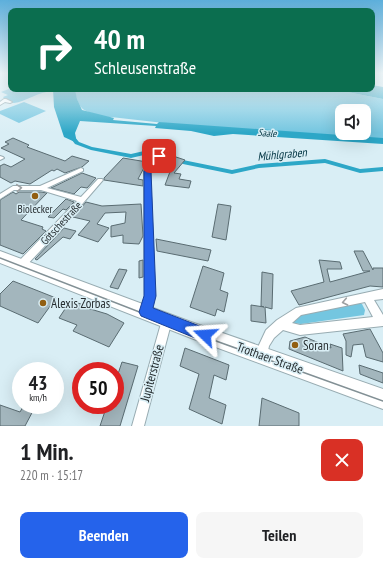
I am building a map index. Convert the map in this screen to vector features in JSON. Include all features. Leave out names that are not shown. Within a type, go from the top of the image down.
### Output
[{"type":"main road","name":"Trothaer Straße","points":[[0,257],[383,400]]},
{"type":"street","points":[[145,312],[150,296],[148,171],[150,164],[159,156]]},
{"type":"street","points":[[41,188],[81,170]]},
{"type":"street","name":"Götschestraße","points":[[21,264],[100,180]]},
{"type":"street","points":[[0,197],[13,188],[41,188],[82,200]]},
{"type":"street","points":[[262,356],[264,345],[270,334],[299,311],[383,294]]},
{"type":"street","points":[[282,324],[300,330],[382,321],[367,297]]},
{"type":"street","name":"Jupiterstraße","points":[[138,426],[167,320]]},
{"type":"shaded area","points":[[3,93],[43,93],[14,103],[9,102],[3,97],[8,95]]},
{"type":"shaded area","points":[[75,93],[352,93],[383,99],[383,140],[371,139],[371,104],[335,104],[335,136],[164,123],[111,117],[108,118],[89,112],[78,103]]},
{"type":"shaded area","points":[[24,102],[46,111],[19,123],[0,114],[0,111]]},
{"type":"shaded area","points":[[355,302],[362,304],[365,310],[364,315],[301,324],[292,323],[298,316]]},
{"type":"water","name":"Saale","points":[[53,93],[76,93],[82,110],[114,118],[113,120],[335,135],[335,140],[371,140],[371,137],[383,138],[383,144],[233,134],[214,136],[191,131],[155,128],[156,126],[80,121],[75,133],[77,143],[64,137],[54,107]]},
{"type":"water","points":[[352,93],[383,93],[383,99]]},
{"type":"building","points":[[13,138],[29,145],[27,147],[65,161],[72,156],[89,161],[82,167],[65,173],[57,169],[54,171],[52,170],[30,184],[15,181],[11,183],[0,177],[0,166],[4,164],[11,167],[25,159],[1,148],[9,144],[5,142]]},
{"type":"building","points":[[170,155],[185,160],[174,173],[181,174],[179,179],[191,181],[189,188],[165,185],[171,169],[156,164],[163,156],[168,158]]},
{"type":"building","points":[[123,158],[147,162],[138,179],[143,180],[143,186],[104,180],[104,178]]},
{"type":"building","points":[[82,173],[96,178],[87,188],[81,187],[74,194],[51,188]]},
{"type":"building","points":[[13,192],[16,194],[19,192],[47,193],[21,220],[43,227],[42,229],[46,231],[23,254],[0,245],[0,200]]},
{"type":"building","points":[[66,199],[74,202],[66,210],[63,209],[54,218],[48,217]]},
{"type":"building","points":[[86,202],[102,206],[141,204],[143,236],[139,244],[123,243],[123,235],[111,237],[111,226],[125,223],[126,212],[105,213],[97,224],[109,228],[98,242],[78,235],[90,221],[73,217]]},
{"type":"building","points":[[218,204],[231,206],[226,240],[212,237]]},
{"type":"building","points":[[64,228],[76,231],[70,239],[63,237],[37,260],[35,259]]},
{"type":"building","points":[[156,239],[211,250],[208,261],[157,251]]},
{"type":"building","points":[[354,251],[363,251],[373,270],[373,268],[383,268],[383,287],[370,286],[299,305],[291,291],[324,282],[319,260],[340,262],[342,269],[327,269],[330,282],[370,271],[363,271]]},
{"type":"building","points":[[143,260],[143,277],[139,278],[139,261]]},
{"type":"building","points":[[203,266],[224,273],[220,290],[228,293],[224,312],[217,309],[215,316],[190,307]]},
{"type":"building","points":[[119,269],[127,270],[118,289],[110,287]]},
{"type":"building","points":[[262,272],[273,274],[272,309],[265,307],[266,323],[251,321],[251,305],[264,307],[261,306]]},
{"type":"building","points":[[13,281],[56,298],[38,323],[0,306],[0,294]]},
{"type":"building","points":[[71,300],[88,307],[87,308],[107,314],[124,323],[109,347],[73,331],[77,325],[59,318]]},
{"type":"building","points":[[370,329],[383,353],[383,362],[366,357],[363,344],[353,345],[351,357],[346,355],[346,341],[343,334]]},
{"type":"building","points":[[305,337],[331,348],[330,344],[342,348],[343,371],[289,349],[290,341]]},
{"type":"building","points":[[185,348],[229,365],[226,380],[214,375],[209,398],[226,405],[222,424],[189,409],[199,374],[180,366]]},
{"type":"building","points":[[124,362],[138,366],[124,413]]},
{"type":"building","points":[[359,365],[383,373],[383,383],[360,374]]},
{"type":"building","points":[[262,398],[299,413],[299,426],[259,426]]},
{"type":"building","points":[[0,405],[12,409],[12,414],[31,414],[25,426],[0,426]]},
{"type":"building","points":[[104,414],[124,414],[120,426],[100,426]]},
{"type":"waterway","name":"Mühlgraben","points":[[71,136],[77,143],[91,148],[131,156],[144,153],[158,153],[169,157]]},
{"type":"waterway","name":"Mühlgraben","points":[[183,162],[232,172],[259,166],[325,161],[360,171],[383,169]]},
{"type":"tram line","points":[[0,258],[191,332],[383,401]]},
{"type":"place","name":"Biolecker","points":[[35,196]]},
{"type":"place","name":"Alexis Zorbas","points":[[43,303]]},
{"type":"place","name":"Soran","points":[[295,345]]},
{"type":"route","points":[[159,156],[150,164],[148,171],[150,296],[145,312],[205,335]]}]
